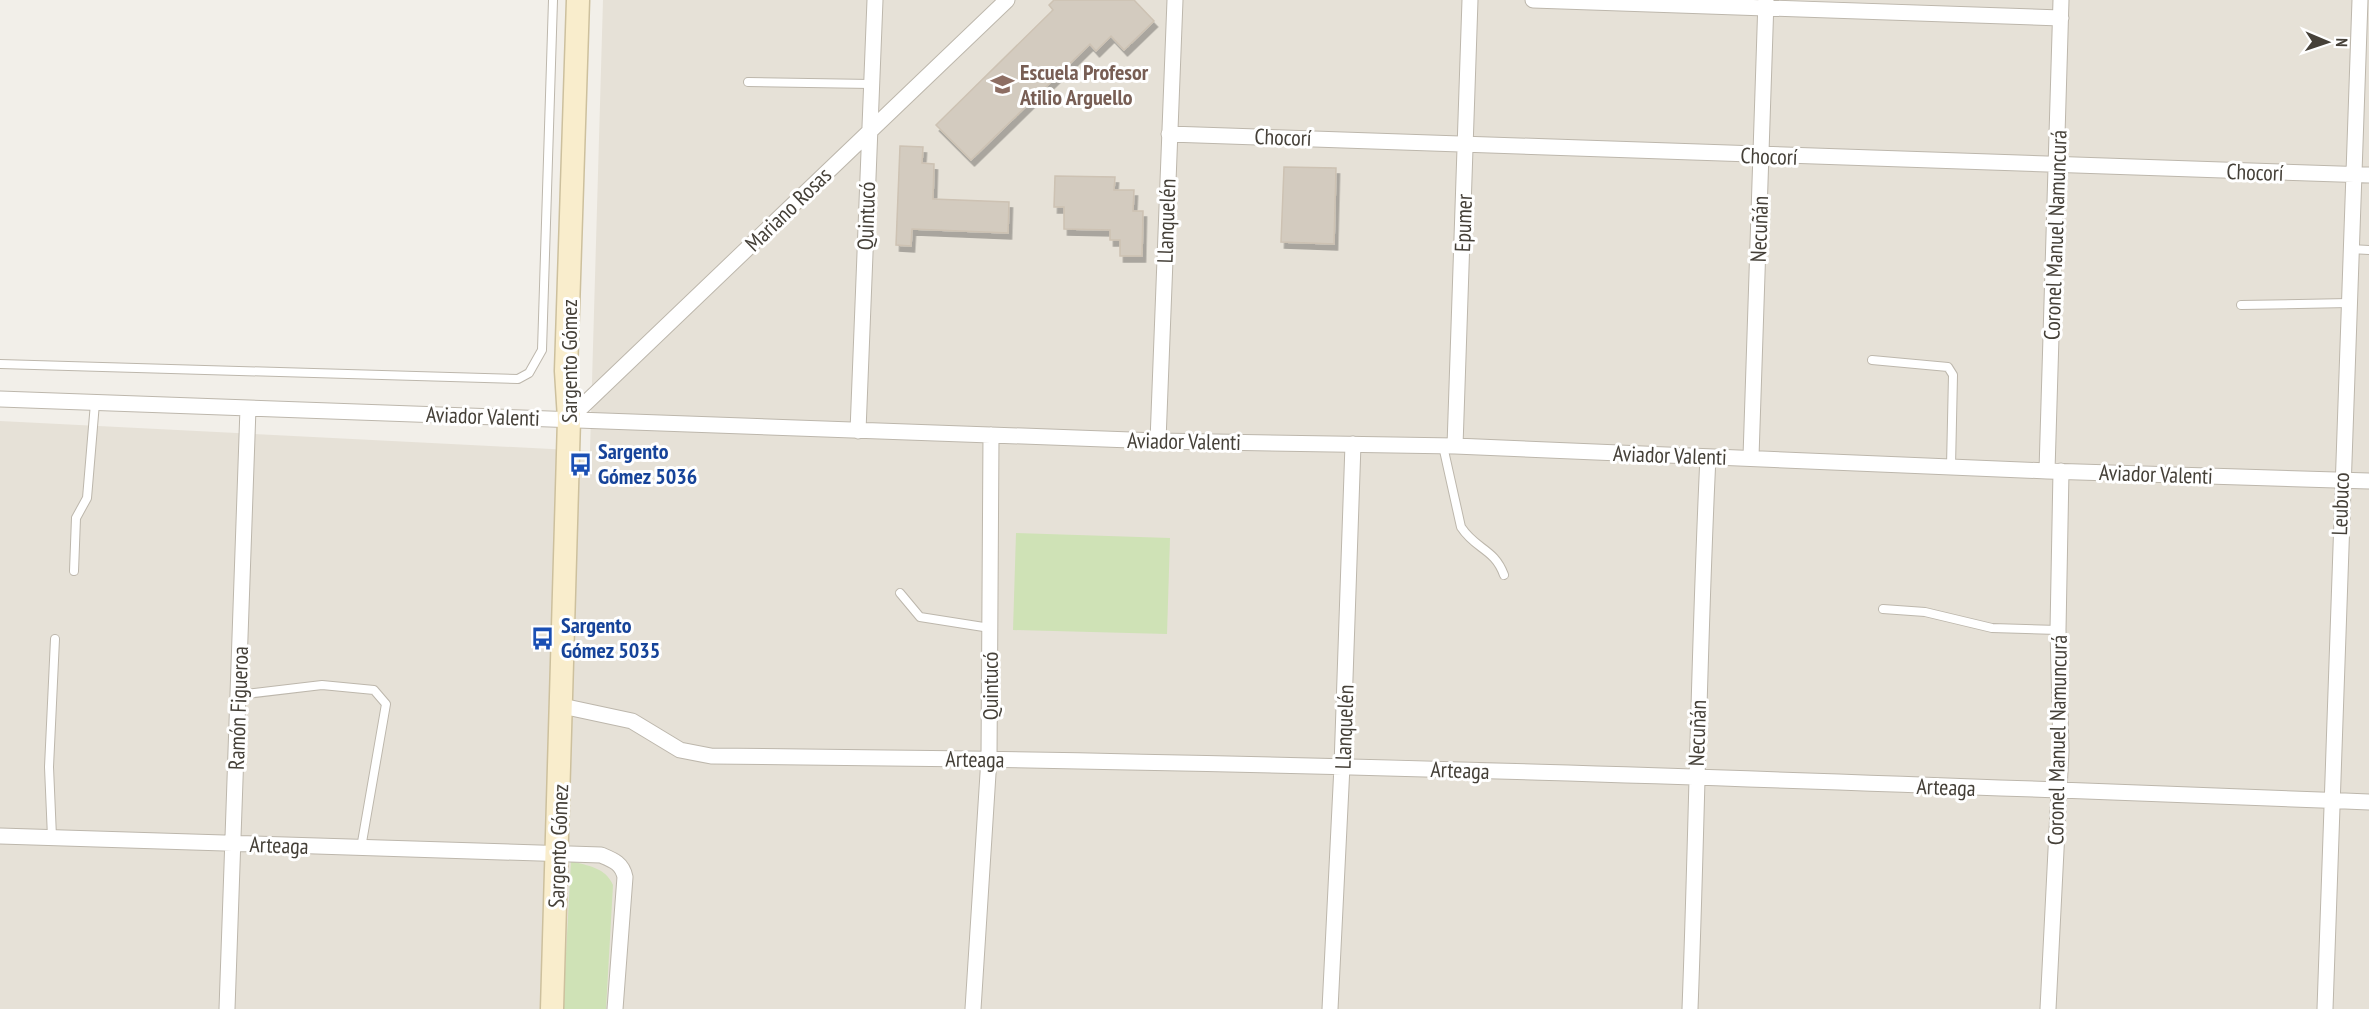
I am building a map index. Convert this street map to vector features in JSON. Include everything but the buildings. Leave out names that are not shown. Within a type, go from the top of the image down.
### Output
[{"type":"main road","name":"Sargento Gómez","points":[[552,1009],[569,419],[566,371],[578,0]]},
{"type":"street","name":"Quintucó","points":[[858,431],[874,0]]},
{"type":"street","name":"Mariano Rosas","points":[[569,419],[1007,0]]},
{"type":"street","name":"Llanquelén","points":[[1158,441],[1175,0]]},
{"type":"street","name":"Epumer","points":[[1449,446],[1470,0]]},
{"type":"street","points":[[1533,0],[1766,4],[2061,18]]},
{"type":"street","name":"Coronel Manuel Namuncurá","points":[[2048,1009],[2060,791],[2054,471],[2061,0]]},
{"type":"street","name":"Leubuco","points":[[2325,1009],[2350,249],[2361,175],[2360,0]]},
{"type":"street","name":"Necuñán","points":[[1751,457],[1766,4]]},
{"type":"street","name":"Chocorí","points":[[1169,134],[2361,175]]},
{"type":"street","name":"Aviador Valenti","points":[[0,399],[1158,441],[1449,446],[2054,471],[2369,481]]},
{"type":"street","name":"Ramón Figueroa","points":[[227,1009],[248,408]]},
{"type":"street","name":"Quintucó","points":[[973,1009],[989,758],[991,435]]},
{"type":"street","name":"Llanquelén","points":[[1330,1009],[1342,766],[1353,444]]},
{"type":"street","name":"Necuñán","points":[[1690,1009],[1697,821],[1695,778],[1708,457]]},
{"type":"street","name":"Arteaga","points":[[562,706],[632,720],[680,750],[711,756],[989,758],[1342,766],[2369,802]]},
{"type":"street","name":"Arteaga","points":[[0,836],[601,855],[615,860],[623,868],[625,877],[615,1009]]},
{"type":"lane","points":[[0,364],[518,379],[529,373],[542,350],[552,0]]},
{"type":"lane","points":[[748,82],[871,84]]},
{"type":"lane","points":[[2350,249],[2369,250]]},
{"type":"lane","points":[[2241,304],[2349,303]]},
{"type":"lane","points":[[1872,360],[1948,367],[1953,375],[1951,466]]},
{"type":"lane","points":[[74,572],[76,518],[87,498],[95,403]]},
{"type":"lane","points":[[1449,446],[1461,527],[1469,539],[1499,561],[1504,575]]},
{"type":"lane","points":[[900,593],[920,617],[990,628]]},
{"type":"lane","points":[[1883,609],[1925,612],[1992,628],[2058,630]]},
{"type":"lane","points":[[52,837],[50,768],[55,639]]},
{"type":"lane","points":[[238,695],[322,685],[374,690],[381,695],[386,704],[361,848]]},
{"type":"shaded area","points":[[603,0],[2369,0],[2369,1009],[0,1009],[0,421],[590,451]]},
{"type":"green space","points":[[1016,533],[1170,538],[1167,634],[1013,630]]},
{"type":"green space","points":[[571,861],[601,871],[613,885],[606,1009],[563,1009]]},
{"type":"place","name":"Escuela Profesor Atilio Arguello","points":[[1002,85]]},
{"type":"place","name":"Sargento Gómez 5036","points":[[580,464]]},
{"type":"place","name":"Sargento Gómez 5035","points":[[543,638]]}]
